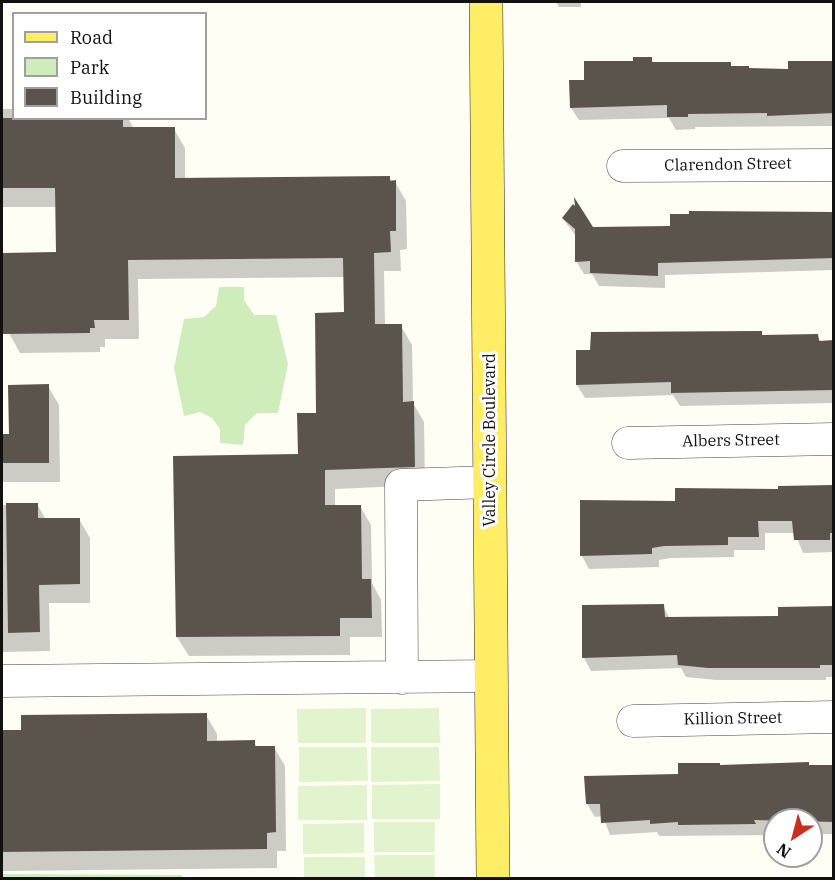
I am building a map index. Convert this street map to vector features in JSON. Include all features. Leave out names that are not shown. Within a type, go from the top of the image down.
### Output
[{"type":"main road","name":"Valley Circle Boulevard","points":[[486,2],[493,879]]},
{"type":"street","name":"Clarendon Street","points":[[623,166],[834,165]]},
{"type":"street","name":"Albers Street","points":[[628,443],[834,439]]},
{"type":"street","points":[[402,678],[400,485],[490,482]]},
{"type":"street","points":[[2,681],[491,676]]},
{"type":"street","name":"Killion Street","points":[[633,721],[834,717]]},
{"type":"green space","points":[[219,287],[244,287],[244,300],[254,315],[276,315],[288,364],[278,413],[257,413],[245,425],[243,445],[220,443],[220,429],[212,418],[200,412],[184,416],[174,368],[184,319],[204,317],[216,306]]},
{"type":"green space","points":[[366,708],[366,743],[298,743],[297,709]]},
{"type":"green space","points":[[439,708],[440,743],[371,743],[371,709]]},
{"type":"green space","points":[[299,747],[367,747],[368,781],[299,782]]},
{"type":"green space","points":[[371,747],[439,747],[440,781],[371,782]]},
{"type":"green space","points":[[440,784],[440,819],[372,819],[372,785]]},
{"type":"green space","points":[[367,785],[367,820],[298,820],[298,786]]},
{"type":"green space","points":[[374,822],[435,822],[435,852],[374,852]]},
{"type":"green space","points":[[364,823],[364,853],[303,854],[303,824]]},
{"type":"green space","points":[[374,855],[435,855],[435,878],[375,878]]},
{"type":"green space","points":[[304,857],[365,857],[365,878],[304,878]]},
{"type":"green space","points":[[2,874],[182,875],[182,878],[2,878]]},
{"type":"building","points":[[633,57],[652,57],[652,62],[731,62],[731,66],[788,69],[788,61],[834,61],[834,113],[767,116],[767,113],[688,114],[688,117],[667,117],[667,105],[570,108],[569,80],[584,80],[584,61],[633,61]]},
{"type":"building","points":[[2,118],[12,118],[12,120],[123,120],[123,127],[175,127],[175,178],[390,176],[390,181],[396,180],[396,231],[390,231],[391,252],[374,253],[375,324],[402,324],[403,402],[414,401],[415,467],[325,470],[325,505],[361,505],[362,579],[371,579],[372,618],[340,618],[340,636],[176,637],[173,456],[298,454],[297,413],[316,413],[315,313],[344,312],[343,258],[128,260],[129,320],[94,320],[95,328],[90,328],[90,333],[2,334],[2,253],[56,252],[55,188],[2,188]]},
{"type":"building","points":[[574,197],[593,227],[670,226],[670,214],[689,214],[689,211],[834,212],[834,258],[658,263],[658,276],[590,273],[590,261],[575,262],[575,229],[562,218],[573,204],[575,206]]},
{"type":"building","points":[[762,331],[762,335],[818,334],[819,341],[834,340],[834,390],[671,393],[671,382],[576,385],[576,350],[590,350],[591,332]]},
{"type":"building","points":[[49,384],[49,463],[2,463],[2,434],[9,434],[8,385]]},
{"type":"building","points":[[834,485],[834,533],[830,533],[830,540],[794,540],[792,521],[758,521],[759,537],[728,537],[728,545],[664,546],[652,548],[652,554],[580,556],[580,500],[675,501],[675,488],[778,489],[778,486]]},
{"type":"building","points":[[6,503],[38,503],[38,518],[80,518],[80,584],[39,585],[40,632],[8,633]]},
{"type":"building","points":[[664,604],[665,617],[778,616],[778,607],[834,606],[834,665],[820,665],[820,668],[708,668],[678,665],[677,655],[582,658],[582,605]]},
{"type":"building","points":[[207,713],[207,741],[255,740],[255,746],[275,746],[276,832],[267,833],[267,849],[2,852],[2,730],[21,730],[21,715]]},
{"type":"building","points":[[809,762],[809,765],[834,765],[834,822],[823,822],[823,808],[763,808],[763,820],[754,820],[756,824],[678,825],[678,822],[650,824],[650,820],[601,823],[600,804],[586,804],[584,776],[678,774],[678,763],[720,763],[720,765]]}]
